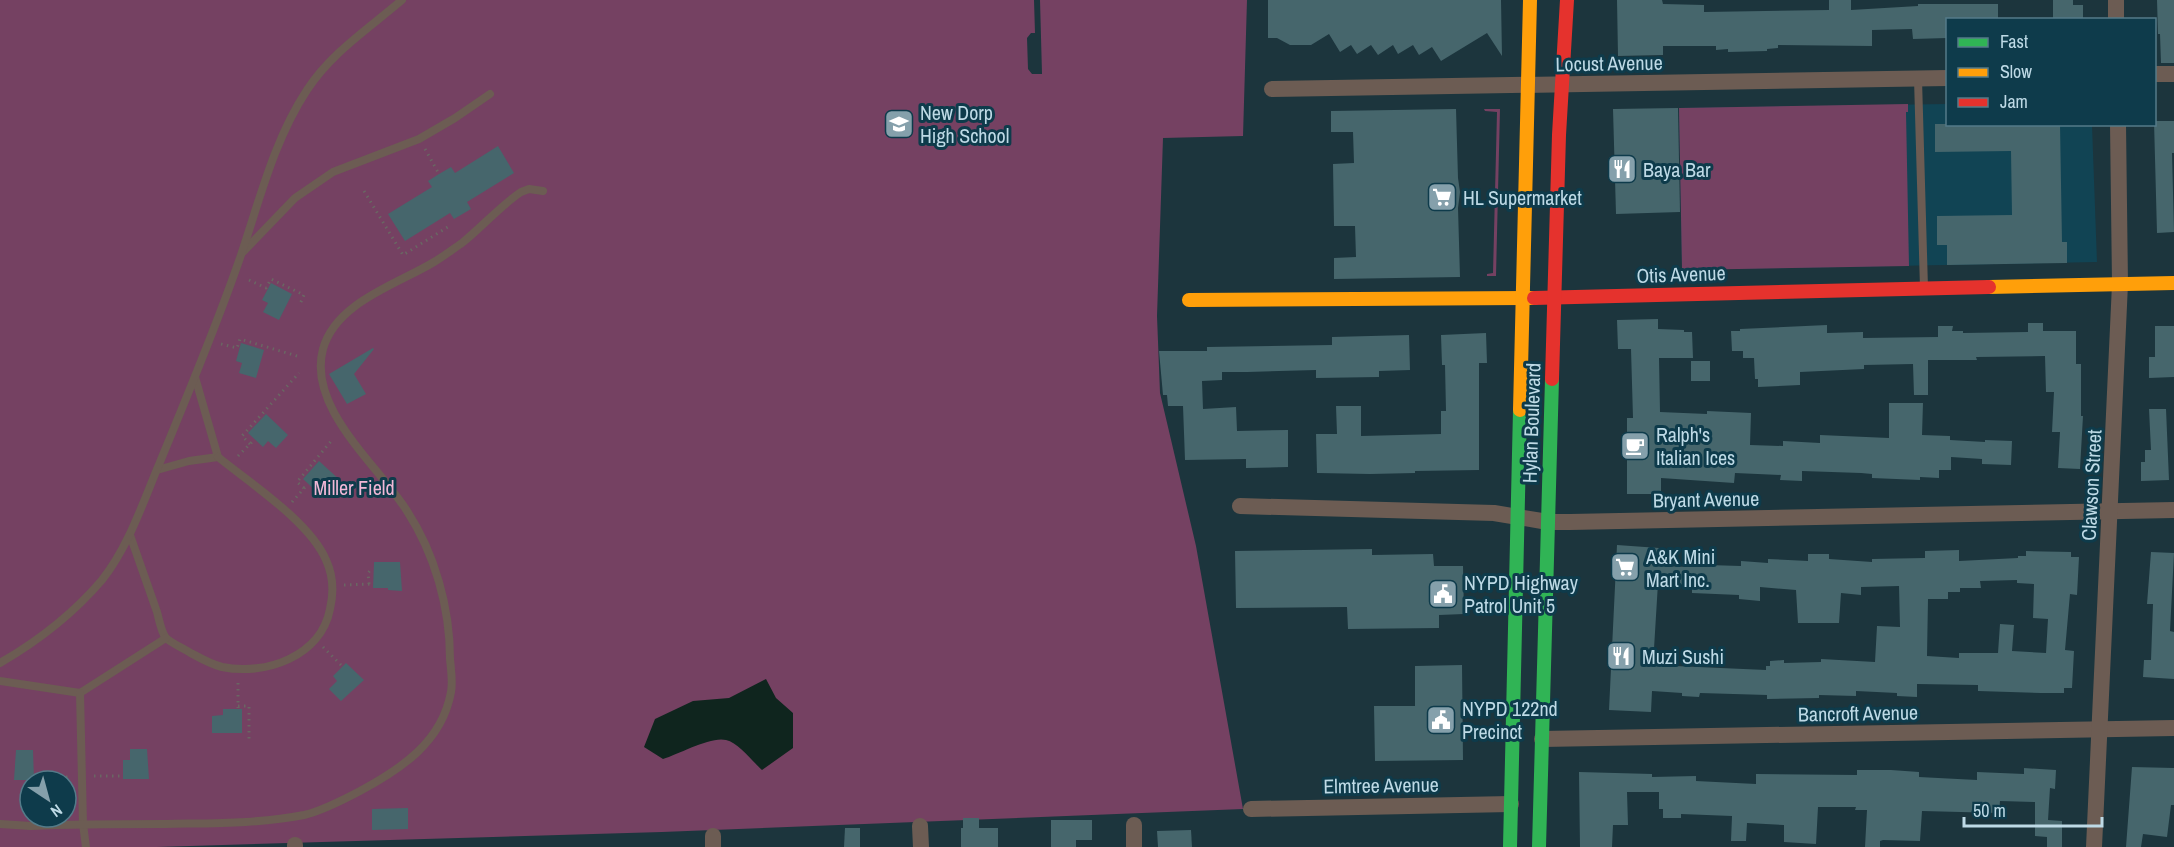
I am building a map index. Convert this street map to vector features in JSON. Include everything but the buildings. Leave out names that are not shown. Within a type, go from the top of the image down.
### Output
[{"type":"main road","name":"Hylan Boulevard","points":[[1530,0],[1518,516],[1529,648],[1542,739],[1539,847]]},
{"type":"main road","name":"Hylan Boulevard","points":[[1510,847],[1511,804],[1529,648],[1548,522],[1559,135],[1567,0]]},
{"type":"main road","name":"Otis Avenue","points":[[1189,300],[1523,298],[2174,283]]},
{"type":"street","points":[[2116,0],[2116,18]]},
{"type":"street","points":[[2156,74],[2174,74]]},
{"type":"street","name":"Locust Avenue","points":[[1272,89],[1946,78]]},
{"type":"street","name":"Clawson Street","points":[[2094,847],[2120,284],[2118,126]]},
{"type":"street","name":"Bryant Avenue","points":[[1240,506],[1494,513],[1548,522],[2174,510]]},
{"type":"street","name":"Bancroft Avenue","points":[[1542,739],[2174,728]]},
{"type":"street","name":"Elmtree Avenue","points":[[1251,808],[1511,804]]},
{"type":"street","points":[[1134,825],[1134,847]]},
{"type":"street","points":[[920,826],[921,847]]},
{"type":"lane","points":[[0,663],[26,648],[68,615],[103,579],[130,535],[195,377],[241,255],[285,127],[307,89],[337,54],[402,0]]},
{"type":"lane","points":[[1918,79],[1924,288]]},
{"type":"lane","points":[[241,255],[295,198],[333,172],[419,139],[490,94]]},
{"type":"lane","points":[[0,824],[31,826],[244,823],[307,814],[351,796],[380,780],[407,763],[430,740],[442,718],[451,692],[450,643],[442,591],[429,554],[408,512],[332,410],[320,374],[324,345],[334,328],[349,311],[372,295],[434,262],[464,241],[521,192],[529,189],[543,191]]},
{"type":"lane","points":[[130,535],[166,638],[205,661],[224,667],[259,668],[296,657],[322,631],[329,616],[333,595],[331,574],[318,544],[285,510],[218,457],[195,377]]},
{"type":"lane","points":[[157,470],[189,461],[218,457]]},
{"type":"lane","points":[[0,681],[80,693],[166,638]]},
{"type":"lane","points":[[80,693],[82,824],[86,847]]},
{"type":"path","points":[[422,145],[439,174]]},
{"type":"path","points":[[364,191],[403,255],[451,225]]},
{"type":"path","points":[[390,234],[397,230]]},
{"type":"path","points":[[249,280],[266,288],[271,279],[304,295],[300,304]]},
{"type":"path","points":[[220,343],[237,348],[240,339],[297,356]]},
{"type":"path","points":[[250,444],[242,436],[299,373]]},
{"type":"path","points":[[235,459],[254,440]]},
{"type":"path","points":[[289,505],[306,487],[297,482],[332,440]]},
{"type":"path","points":[[341,585],[370,584],[368,573],[372,568]]},
{"type":"path","points":[[322,646],[341,665]]},
{"type":"path","points":[[238,684],[238,707],[249,706],[249,740]]},
{"type":"path","points":[[93,776],[122,776]]},
{"type":"shaded area","points":[[1946,104],[1946,126],[2092,126],[2097,262],[1682,270],[1679,108]]},
{"type":"shaded area","points":[[766,679],[776,698],[793,713],[793,748],[762,770],[740,748],[726,740],[720,739],[704,743],[663,759],[644,747],[655,719],[693,701],[729,698]]},
{"type":"green space","name":"Miller Field","points":[[0,0],[1034,0],[1035,33],[1031,33],[1027,38],[1028,69],[1032,74],[1042,74],[1040,0],[1247,0],[1243,136],[1163,138],[1157,316],[1160,393],[1196,546],[1243,809],[662,832],[157,847],[0,847]]},
{"type":"green space","points":[[1908,104],[1908,112],[1906,112],[1909,266],[1682,270],[1679,108]]},
{"type":"green space","points":[[1484,109],[1500,109],[1496,276],[1487,276],[1487,274],[1493,273],[1497,112]]},
{"type":"traffic: fast","points":[[1539,847],[1552,379]]},
{"type":"traffic: fast","points":[[1510,847],[1520,410]]},
{"type":"traffic: slow","points":[[1520,410],[1530,0]]},
{"type":"traffic: slow","points":[[1989,287],[2174,283]]},
{"type":"traffic: slow","points":[[1189,300],[1534,298]]},
{"type":"traffic: jam","points":[[1552,379],[1559,135],[1567,0]]},
{"type":"traffic: jam","points":[[1534,298],[1989,287]]},
{"type":"place","name":"New Dorp High School","points":[[899,124]]},
{"type":"place","name":"Baya Bar","points":[[1622,169]]},
{"type":"place","name":"HL Supermarket","points":[[1442,197]]},
{"type":"place","name":"Ralph's Italian Ices","points":[[1635,446]]},
{"type":"place","name":"A&K Mini Mart Inc.","points":[[1625,567]]},
{"type":"place","name":"NYPD Highway Patrol Unit 5","points":[[1443,594]]},
{"type":"place","name":"Muzi Sushi","points":[[1621,656]]},
{"type":"place","name":"NYPD 122nd Precinct","points":[[1441,720]]}]
